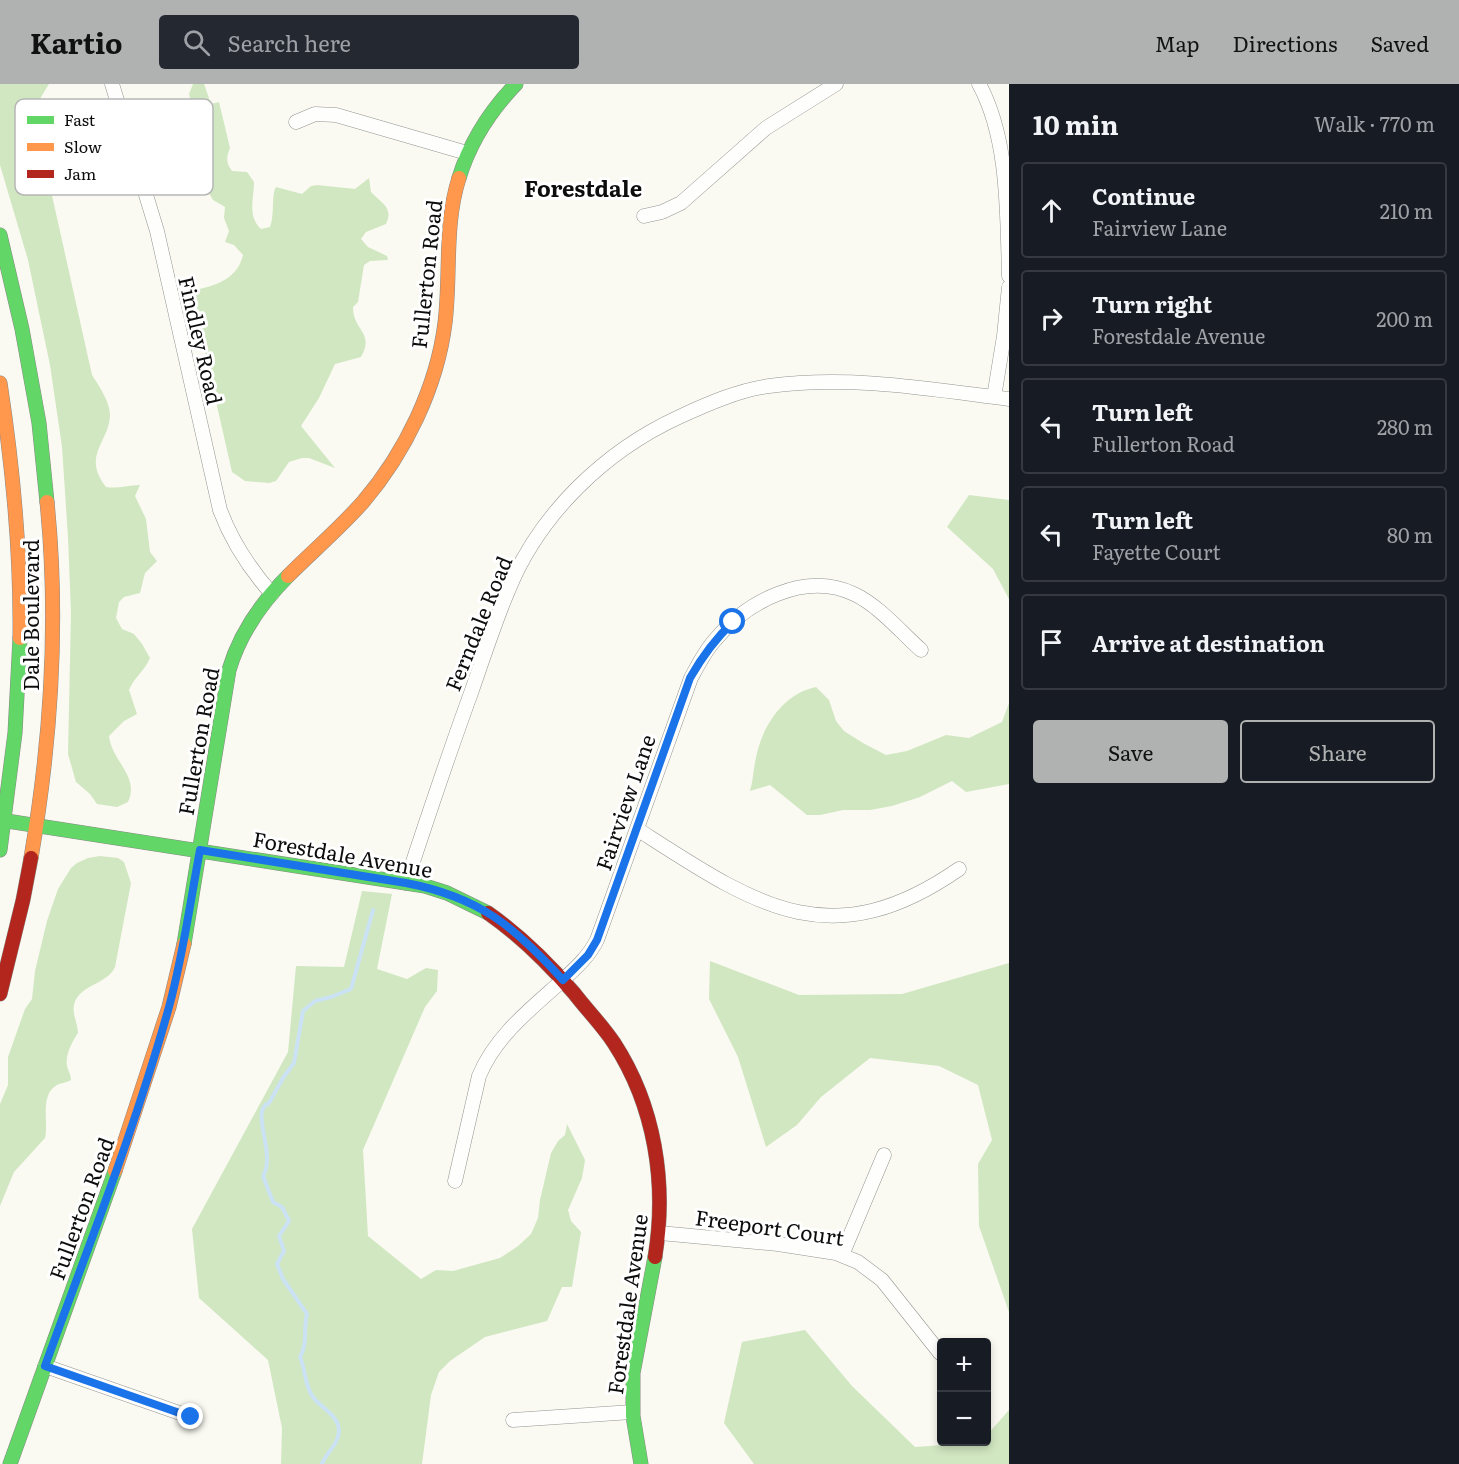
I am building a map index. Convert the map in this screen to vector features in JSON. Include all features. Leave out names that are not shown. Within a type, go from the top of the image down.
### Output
[{"type":"street","name":"Findley Road","points":[[112,84],[117,99]]},
{"type":"street","name":"Fullerton Road","points":[[10,1464],[118,1164],[166,1018],[183,951],[227,676],[243,633],[255,614],[373,490],[401,446],[417,415],[434,372],[442,342],[446,310],[449,226],[456,188],[467,153],[486,118],[516,84]]},
{"type":"street","points":[[644,216],[662,212],[681,203],[759,134],[836,84]]},
{"type":"street","points":[[980,84],[1006,157],[1009,276]]},
{"type":"street","points":[[296,122],[315,114],[336,115],[467,153]]},
{"type":"street","name":"Findley Road","points":[[146,195],[157,231],[220,510],[230,536],[243,559],[272,594]]},
{"type":"street","name":"Dale Boulevard","points":[[0,235],[14,285],[39,418],[52,562],[49,717],[37,825],[18,926],[0,994]]},
{"type":"street","points":[[994,397],[1009,287]]},
{"type":"street","name":"Ferndale Road","points":[[406,883],[443,770],[508,589],[523,560],[551,518],[588,478],[614,456],[668,422],[700,407],[767,386],[809,382],[885,383],[1009,399]]},
{"type":"street","name":"Dale Boulevard","points":[[0,383],[15,489],[20,560],[21,629],[17,717],[0,850]]},
{"type":"street","name":"Fairview Lane","points":[[455,1181],[479,1076],[486,1060],[504,1034],[588,955],[597,940],[690,678],[716,639],[748,610],[778,593],[816,586],[835,588],[863,599],[921,650]]},
{"type":"street","name":"Forestdale Avenue","points":[[3,820],[439,890],[457,896],[495,916],[533,947],[615,1044],[629,1069],[650,1122],[656,1151],[661,1204],[660,1233],[637,1345],[632,1387],[632,1412],[641,1464]]},
{"type":"street","points":[[637,829],[738,891],[770,904],[812,914],[837,916],[863,914],[919,894],[959,869]]},
{"type":"street","points":[[842,1255],[884,1155]]},
{"type":"street","name":"Freeport Court","points":[[660,1233],[778,1244],[842,1255],[858,1262],[882,1280],[937,1349]]},
{"type":"street","points":[[45,1366],[191,1417]]},
{"type":"street","points":[[513,1420],[632,1412]]},
{"type":"green space","points":[[0,84],[49,84],[40,99],[15,99],[15,195],[52,195],[92,375],[106,398],[110,414],[109,424],[96,457],[96,466],[106,487],[140,485],[135,496],[146,519],[150,552],[157,561],[145,573],[140,593],[124,597],[119,602],[116,618],[122,629],[134,634],[150,658],[129,690],[137,714],[124,721],[109,736],[115,754],[131,784],[128,802],[117,807],[97,804],[90,794],[76,782],[68,754],[71,613],[62,447],[50,365],[28,260],[0,165]]},
{"type":"green space","points":[[193,84],[204,84],[209,99],[190,99],[189,94]]},
{"type":"green space","points":[[219,102],[230,148],[228,163],[232,171],[247,172],[254,182],[253,213],[261,229],[270,227],[276,187],[302,194],[311,186],[317,185],[355,189],[369,178],[371,192],[387,209],[386,224],[366,232],[361,239],[368,247],[387,256],[388,260],[370,261],[364,265],[358,302],[353,307],[356,321],[365,337],[365,349],[361,357],[335,364],[319,398],[301,426],[335,468],[309,458],[302,458],[289,462],[276,481],[269,483],[245,481],[232,472],[193,300],[199,289],[227,279],[237,269],[243,255],[234,245],[225,242],[229,231],[224,218],[225,207],[213,200],[210,195],[213,195],[213,104]]},
{"type":"green space","points":[[969,495],[1009,500],[1009,599],[993,569],[947,527]]},
{"type":"green space","points":[[816,687],[829,700],[836,721],[844,731],[886,755],[907,751],[946,735],[969,738],[1002,722],[1009,703],[1009,784],[966,792],[952,781],[920,797],[892,806],[870,810],[843,810],[820,815],[807,815],[770,785],[750,791],[758,751],[767,726],[774,715],[792,697]]},
{"type":"green space","points":[[100,856],[118,858],[124,862],[131,883],[115,967],[106,978],[87,988],[77,998],[74,1015],[78,1033],[67,1057],[71,1080],[57,1085],[48,1095],[45,1138],[14,1172],[0,1206],[0,1104],[8,1085],[8,1057],[25,1009],[32,999],[35,971],[47,921],[58,889],[71,868],[77,863]]},
{"type":"green space","points":[[362,891],[392,894],[377,969],[407,979],[426,968],[438,970],[437,991],[425,1007],[363,1150],[368,1236],[421,1279],[436,1270],[453,1271],[500,1258],[531,1234],[538,1218],[551,1153],[558,1141],[565,1135],[567,1124],[585,1160],[582,1178],[568,1210],[571,1221],[581,1232],[572,1287],[562,1287],[547,1321],[485,1337],[450,1361],[439,1372],[431,1395],[422,1464],[281,1464],[282,1428],[268,1360],[199,1298],[192,1229],[288,1052],[296,966],[344,967]]},
{"type":"green space","points":[[710,961],[799,995],[902,994],[1009,963],[1009,1312],[979,1226],[978,1164],[992,1140],[978,1085],[939,1066],[870,1058],[821,1097],[797,1125],[766,1147],[738,1057],[709,999]]},
{"type":"green space","points":[[805,1330],[852,1386],[915,1447],[991,1446],[991,1430],[1009,1410],[1009,1464],[754,1464],[724,1423],[742,1342]]},
{"type":"waterway","points":[[322,1464],[335,1444],[339,1430],[336,1420],[316,1401],[308,1388],[300,1357],[304,1347],[307,1314],[283,1279],[277,1264],[284,1251],[279,1236],[289,1221],[282,1207],[273,1202],[263,1176],[267,1156],[262,1114],[264,1107],[269,1103],[294,1063],[303,1011],[315,1001],[351,989],[373,910]]},
{"type":"traffic: fast","points":[[459,178],[482,128],[516,84]]},
{"type":"traffic: fast","points":[[0,235],[22,329],[39,423],[47,502]]},
{"type":"traffic: fast","points":[[184,944],[229,670],[252,619],[288,576]]},
{"type":"traffic: fast","points":[[0,850],[15,733],[20,638]]},
{"type":"traffic: fast","points":[[0,820],[425,886],[447,893],[488,913]]},
{"type":"traffic: fast","points":[[10,1464],[115,1171]]},
{"type":"traffic: fast","points":[[641,1464],[633,1416],[633,1373],[655,1257]]},
{"type":"traffic: slow","points":[[288,576],[336,530],[378,483],[405,441],[427,395],[435,371],[445,323],[451,214],[459,178]]},
{"type":"traffic: slow","points":[[0,383],[15,511],[20,638]]},
{"type":"traffic: slow","points":[[31,858],[44,770],[51,680],[51,546],[47,502]]},
{"type":"traffic: slow","points":[[115,1171],[169,1007],[184,944]]},
{"type":"traffic: jam","points":[[0,994],[31,858]]},
{"type":"traffic: jam","points":[[488,913],[523,941],[564,982],[609,1036],[628,1067],[648,1119],[658,1173],[659,1201],[655,1257]]},
{"type":"district","name":"Forestdale","points":[[583,187]]},
{"type":"route","points":[[191,1417],[45,1366],[118,1164],[169,1006],[183,951],[200,850],[406,883],[457,896],[495,916],[517,932],[563,980],[588,955],[597,940],[690,678],[716,639],[733,622]]}]
